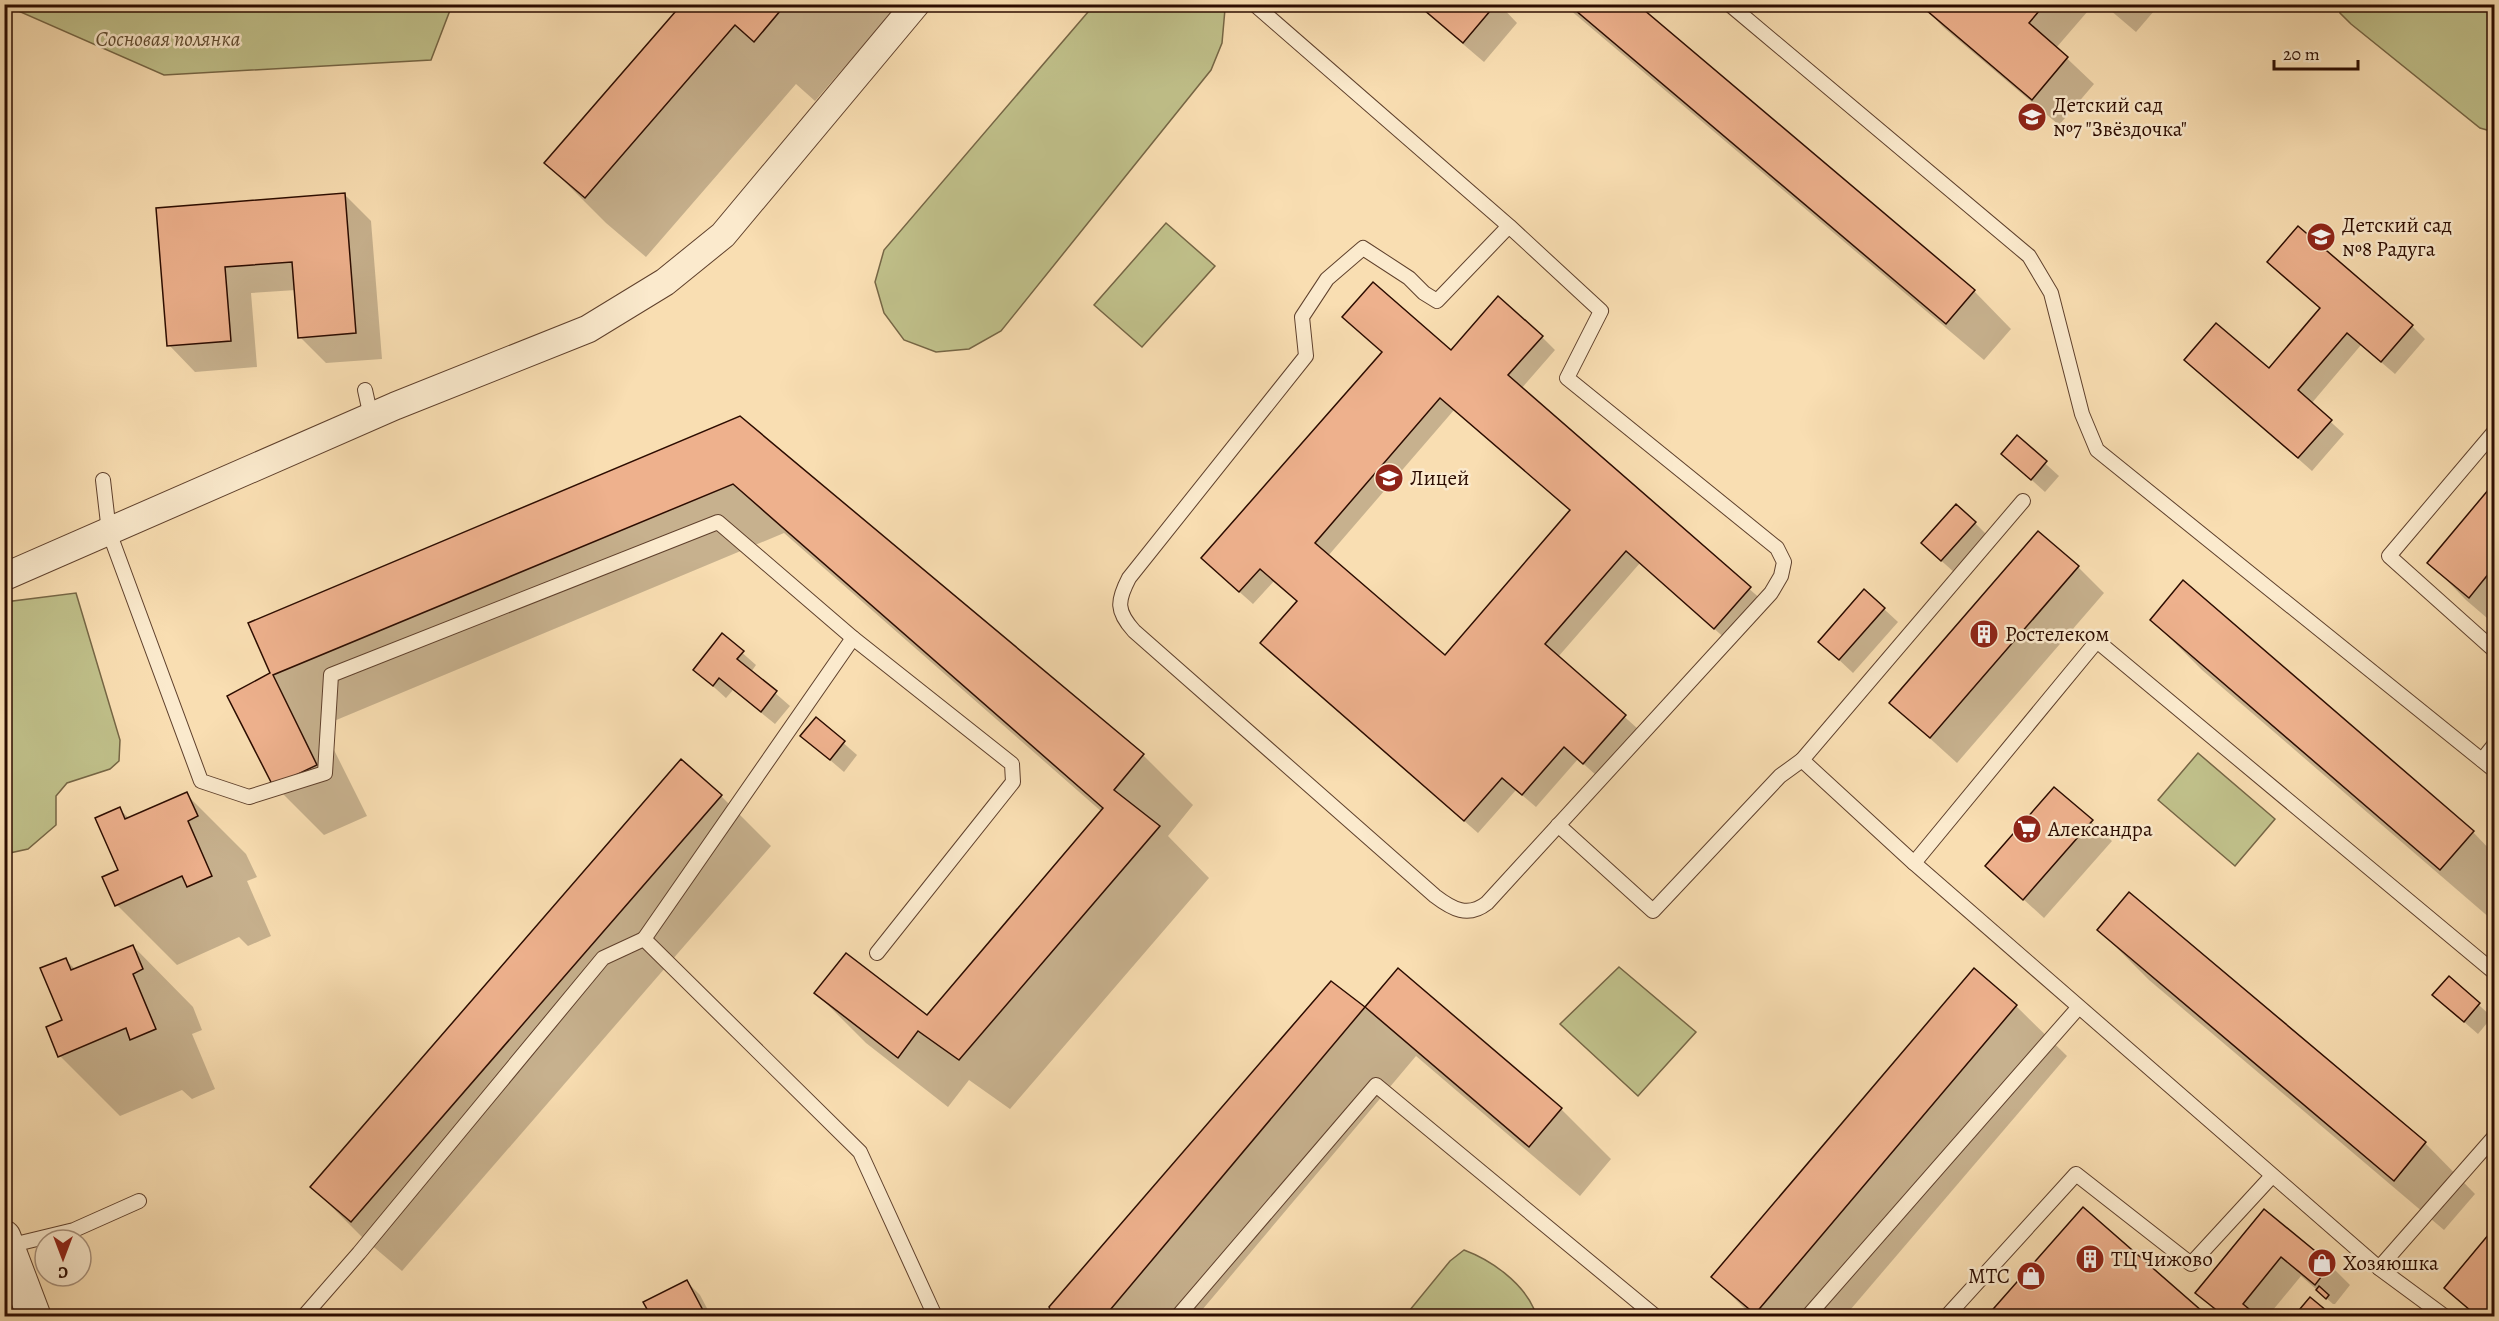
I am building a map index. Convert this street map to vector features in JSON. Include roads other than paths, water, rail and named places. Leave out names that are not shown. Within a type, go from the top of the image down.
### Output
[{"type":"street","points":[[4,577],[371,417],[588,329],[665,282],[723,235],[916,4]]},
{"type":"street","points":[[6,1241],[34,1317]]},
{"type":"lane","points":[[1254,4],[1509,226],[1601,311],[1567,378],[1777,548],[1784,562],[1781,576],[1771,593],[1487,903],[1478,910],[1460,911],[1448,906],[1134,631],[1120,613],[1122,592],[1129,578],[1306,356],[1302,317],[1327,279],[1363,248],[1409,278],[1437,301],[1509,226]]},
{"type":"lane","points":[[1729,4],[2028,256],[2051,292],[2082,414],[2097,450],[2494,770]]},
{"type":"lane","points":[[365,390],[371,417]]},
{"type":"lane","points":[[2494,432],[2389,556],[2494,650]]},
{"type":"lane","points":[[103,480],[109,532],[201,781],[249,797],[325,773],[332,675],[718,522],[854,638],[1012,764],[1013,782],[877,952]]},
{"type":"lane","points":[[1558,825],[1653,911],[1780,776],[1802,760],[2023,501]]},
{"type":"lane","points":[[304,1317],[603,958],[644,939],[854,638]]},
{"type":"lane","points":[[1914,863],[2097,641],[2494,972]]},
{"type":"lane","points":[[2482,760],[2494,745]]},
{"type":"lane","points":[[1802,760],[1914,863],[2272,1176],[2379,1268],[2444,1317]]},
{"type":"lane","points":[[644,939],[860,1152],[935,1317]]},
{"type":"lane","points":[[1808,1317],[2079,1008]]},
{"type":"lane","points":[[1178,1317],[1376,1085],[1655,1317]]},
{"type":"lane","points":[[2379,1268],[2494,1137]]},
{"type":"lane","points":[[1947,1317],[2076,1174],[2191,1264],[2272,1176]]},
{"type":"lane","points":[[6,1241],[75,1230],[139,1201]]},
{"type":"place","name":"Детский сад №7 \"Звёздочка\"","points":[[2032,117]]},
{"type":"place","name":"Детский сад №8 Радуга","points":[[2321,237]]},
{"type":"place","name":"Лицей","points":[[1389,478]]},
{"type":"place","name":"Ростелеком","points":[[1984,634]]},
{"type":"place","name":"Александра","points":[[2027,829]]},
{"type":"place","name":"ТЦ Чижово","points":[[2090,1259]]},
{"type":"place","name":"Хозяюшка","points":[[2322,1263]]},
{"type":"place","name":"МТС","points":[[2031,1276]]},
{"type":"park label","name":"Сосновая полянка","points":[[168,39]]}]
